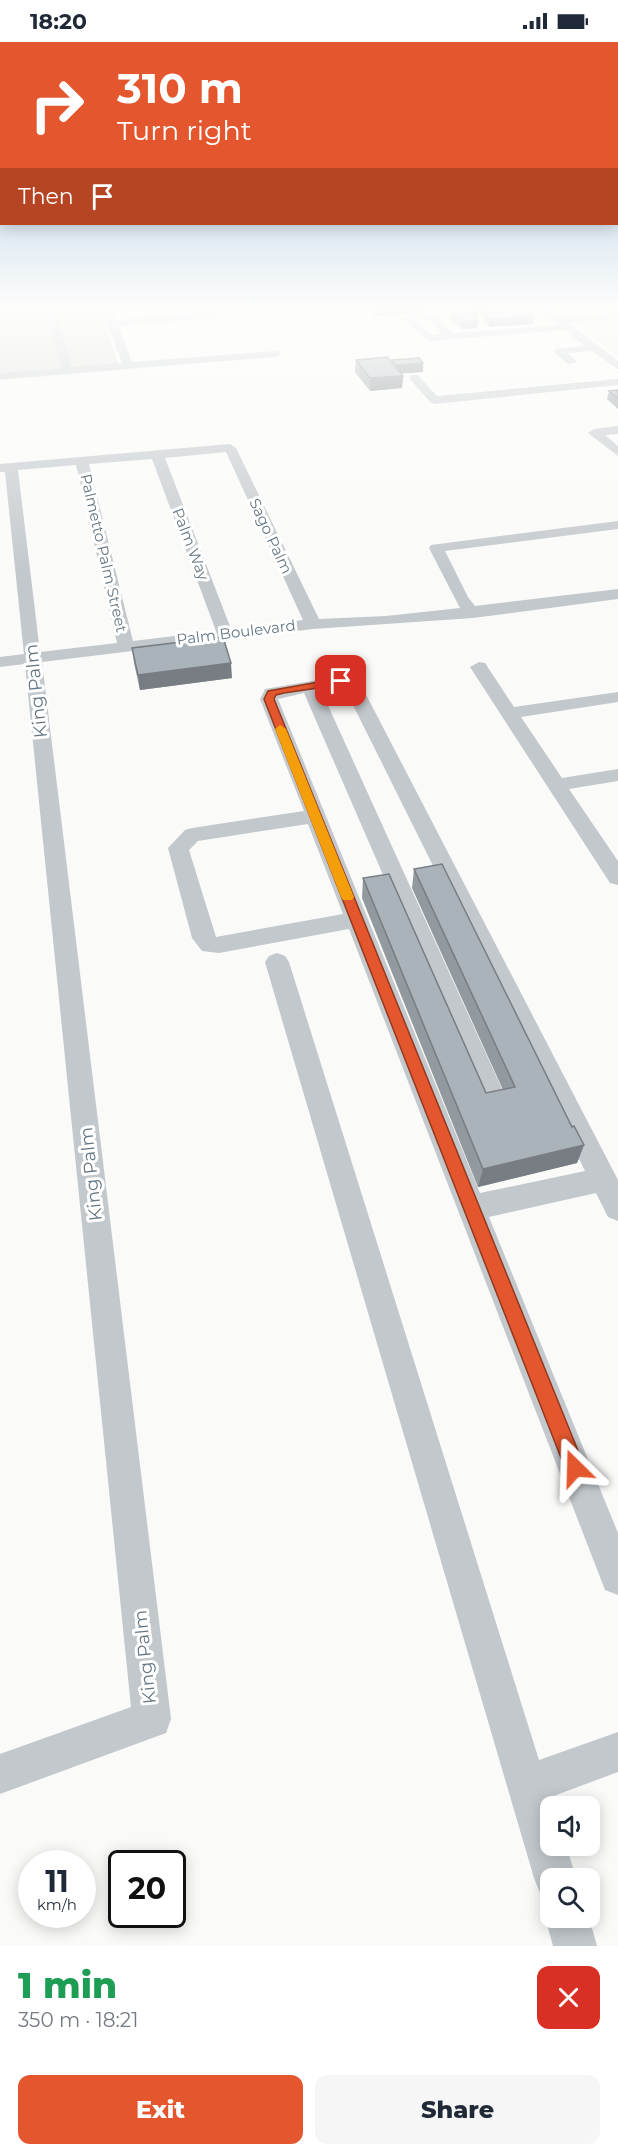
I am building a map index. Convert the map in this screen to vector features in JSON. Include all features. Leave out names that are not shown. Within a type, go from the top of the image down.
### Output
[{"type":"street","points":[[430,396],[434,400],[477,396]]},
{"type":"street","points":[[618,430],[594,433],[618,452]]},
{"type":"street","name":"Sago Palm","points":[[157,454],[230,448],[313,624]]},
{"type":"street","points":[[5,468],[157,454]]},
{"type":"street","name":"Palm Way","points":[[157,454],[225,634]]},
{"type":"street","name":"Palmetto Palm Street","points":[[82,460],[126,645]]},
{"type":"street","name":"King Palm","points":[[0,1774],[153,1719],[33,658],[5,468]]},
{"type":"street","points":[[473,613],[461,599],[436,548],[618,525]]},
{"type":"street","name":"Palm Boulevard","points":[[0,662],[313,624],[386,621],[473,613],[618,594]]},
{"type":"street","points":[[479,668],[618,878]]},
{"type":"street","points":[[396,880],[351,683],[310,686],[272,693],[269,699],[316,816],[396,880],[603,1179],[618,1208]]},
{"type":"street","points":[[310,686],[494,1100]]},
{"type":"street","points":[[510,712],[618,697]]},
{"type":"street","points":[[556,785],[618,775]]},
{"type":"street","points":[[316,816],[192,835],[183,841],[178,848],[203,938],[210,945],[357,920],[396,880]]},
{"type":"street","points":[[357,920],[618,1577]]},
{"type":"street","points":[[277,962],[552,1868]]},
{"type":"street","points":[[471,1208],[603,1179]]},
{"type":"street","points":[[526,1785],[618,1752]]},
{"type":"street","points":[[570,1928],[575,1946]]},
{"type":"building","points":[[223,637],[231,663],[138,675],[132,648]]},
{"type":"building","points":[[442,864],[572,1127],[574,1126],[584,1145],[483,1169],[363,878],[389,874],[486,1093],[515,1087],[414,869]]},
{"type":"slow traffic","points":[[280,729],[348,897]]},
{"type":"route","points":[[341,681],[283,690],[272,693],[269,699],[575,1468]]}]
